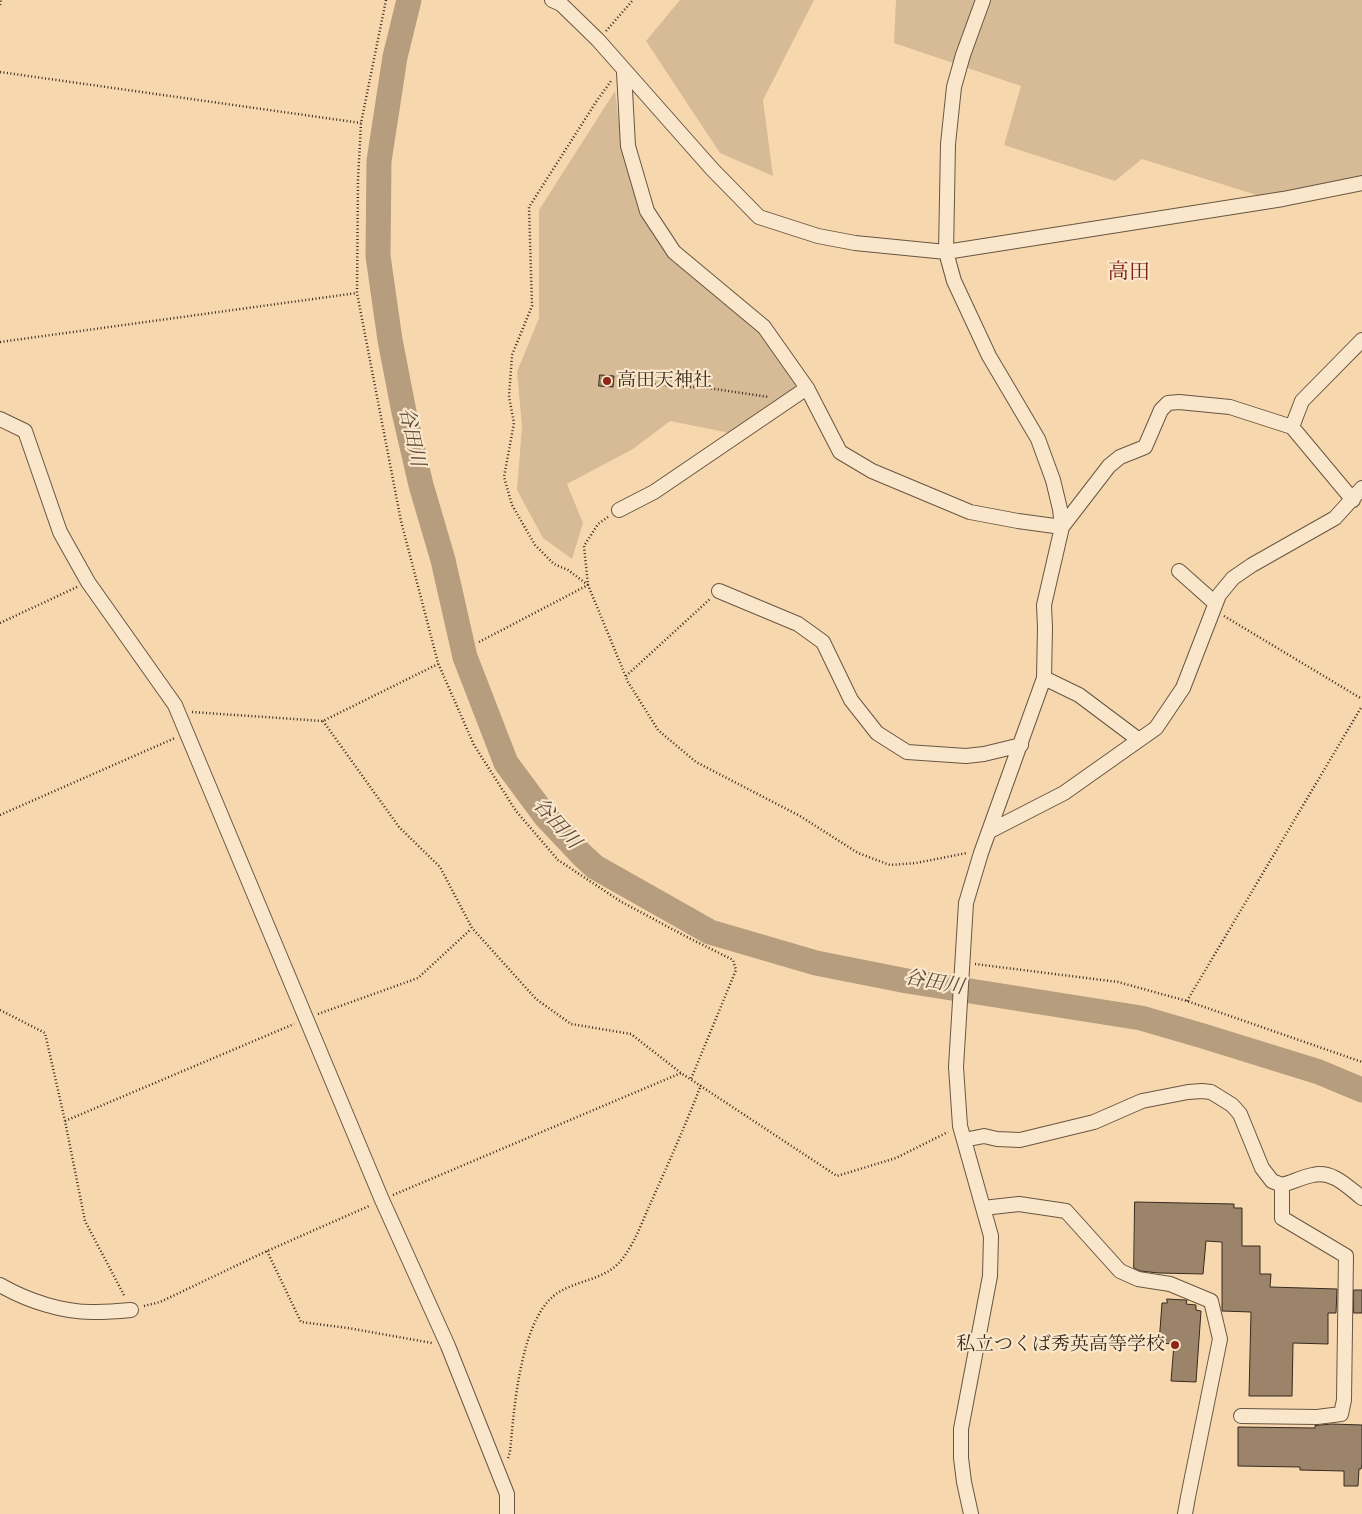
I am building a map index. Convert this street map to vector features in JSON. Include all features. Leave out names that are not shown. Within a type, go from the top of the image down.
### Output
[{"type":"street","points":[[552,0],[561,4],[598,40],[712,169],[759,217],[818,236],[855,243],[946,252],[1283,199],[1362,183]]},
{"type":"street","points":[[971,1514],[961,1458],[961,1429],[990,1276],[991,1236],[962,1133],[956,1066],[966,903],[981,852],[1044,678],[1044,605],[1062,527],[1054,480],[1038,439],[989,356],[954,281],[946,252],[948,144],[954,87],[963,55],[983,0]]},
{"type":"street","points":[[623,70],[628,146],[647,211],[674,252],[764,327],[807,388],[840,452],[872,471],[970,512],[1062,527]]},
{"type":"street","points":[[1292,427],[1302,401],[1362,340]]},
{"type":"street","points":[[618,510],[654,492],[807,388]]},
{"type":"street","points":[[1062,527],[1109,466],[1120,457],[1145,447],[1161,410],[1168,403],[1179,402],[1230,407],[1292,427],[1353,500]]},
{"type":"street","points":[[0,419],[25,431],[60,532],[88,582],[175,705],[382,1200],[448,1346],[507,1494],[507,1514]]},
{"type":"street","points":[[990,831],[1064,793],[1156,728],[1183,688],[1219,594],[1233,578],[1252,565],[1335,518],[1362,488]]},
{"type":"street","points":[[1179,572],[1214,606]]},
{"type":"street","points":[[719,591],[798,624],[823,642],[856,707],[877,733],[907,752],[966,756],[984,754],[1021,745]]},
{"type":"street","points":[[1044,678],[1079,695],[1139,740]]},
{"type":"street","points":[[962,1133],[997,1139],[1020,1140],[1094,1122],[1142,1101],[1188,1092],[1211,1092],[1232,1105],[1240,1114],[1262,1168],[1272,1181],[1282,1185],[1323,1173],[1335,1178],[1362,1198]]},
{"type":"street","points":[[1241,1416],[1317,1417],[1341,1414],[1344,1400],[1346,1256],[1282,1218],[1282,1185]]},
{"type":"street","points":[[983,1208],[1019,1204],[1066,1211],[1120,1271],[1138,1279],[1170,1284],[1210,1301],[1220,1339],[1185,1514]]},
{"type":"street","points":[[0,1285],[30,1299],[62,1308],[95,1312],[132,1310]]},
{"type":"path","points":[[0,5],[1,0]]},
{"type":"path","points":[[386,0],[361,122],[358,180],[357,293],[401,521],[438,664],[474,745],[516,812],[558,860],[620,901],[733,960],[736,970],[691,1078]]},
{"type":"path","points":[[598,40],[633,0]]},
{"type":"path","points":[[588,585],[568,570],[554,564],[535,545],[512,505],[504,477],[514,423],[509,397],[512,355],[532,306],[529,207],[596,102],[623,70]]},
{"type":"path","points":[[0,72],[361,122]]},
{"type":"path","points":[[0,342],[357,293]]},
{"type":"path","points":[[627,383],[708,388],[790,400]]},
{"type":"path","points":[[618,510],[598,524],[584,546],[588,585],[626,676],[658,730],[696,762],[800,816],[858,853],[890,866],[916,863],[962,853],[981,852]]},
{"type":"path","points":[[0,623],[88,582]]},
{"type":"path","points":[[479,642],[588,585]]},
{"type":"path","points":[[626,676],[719,591]]},
{"type":"path","points":[[1214,606],[1362,699]]},
{"type":"path","points":[[175,705],[186,711],[323,721],[438,664]]},
{"type":"path","points":[[1187,1001],[1362,706]]},
{"type":"path","points":[[323,721],[399,827],[440,867],[472,928],[536,999],[571,1024],[631,1034],[681,1072],[837,1176],[896,1158],[962,1133]]},
{"type":"path","points":[[0,815],[187,733]]},
{"type":"path","points":[[65,1121],[306,1019],[418,978],[472,928]]},
{"type":"path","points":[[963,963],[1118,982],[1187,1001],[1362,1062]]},
{"type":"path","points":[[0,1010],[45,1033],[85,1222],[132,1310],[160,1302],[382,1200],[681,1072]]},
{"type":"path","points":[[501,1478],[510,1452],[514,1406],[528,1339],[535,1324],[546,1303],[561,1291],[602,1276],[613,1269],[623,1258],[647,1212],[701,1085]]},
{"type":"path","points":[[267,1252],[301,1322],[348,1328],[448,1346]]},
{"type":"shaded area","points":[[680,0],[814,0],[763,100],[773,176],[720,153],[646,41]]},
{"type":"shaded area","points":[[896,0],[1362,0],[1362,179],[1263,197],[1142,159],[1115,181],[1004,145],[1021,86],[894,43]]},
{"type":"shaded area","points":[[615,91],[622,148],[642,215],[669,257],[752,324],[777,357],[801,384],[730,433],[670,421],[633,449],[567,484],[583,523],[572,559],[543,538],[517,490],[522,426],[517,372],[539,318],[539,210]]},
{"type":"building","name":"高田天神社","points":[[600,375],[614,376],[613,387],[599,386]]},
{"type":"building","points":[[1135,1202],[1234,1204],[1234,1208],[1242,1208],[1242,1246],[1260,1246],[1260,1274],[1271,1274],[1270,1287],[1337,1289],[1336,1313],[1328,1313],[1328,1344],[1293,1343],[1292,1396],[1249,1396],[1251,1312],[1222,1311],[1222,1242],[1206,1241],[1203,1274],[1140,1271],[1134,1268]]},
{"type":"building","points":[[1354,1290],[1362,1290],[1362,1313],[1354,1313]]},
{"type":"building","points":[[1167,1299],[1187,1300],[1186,1304],[1196,1305],[1196,1310],[1201,1311],[1196,1382],[1171,1381],[1174,1344],[1159,1343],[1162,1303],[1167,1303]]},
{"type":"building","points":[[1332,1424],[1362,1425],[1362,1464],[1361,1469],[1359,1469],[1358,1486],[1344,1486],[1344,1471],[1300,1470],[1300,1467],[1238,1466],[1238,1427],[1315,1428],[1315,1426]]},
{"type":"waterway","name":"谷田川","points":[[409,0],[395,57],[379,161],[378,256],[390,340],[421,485],[443,560],[465,657],[506,763],[546,817],[595,867],[710,932],[816,963],[907,981],[1141,1018],[1319,1072],[1362,1090]]},
{"type":"place","name":"高田天神社","points":[[607,381]]},
{"type":"place","name":"私立つくば秀英高等学校","points":[[1175,1345]]},
{"type":"district","name":"高田","points":[[1129,273]]}]
